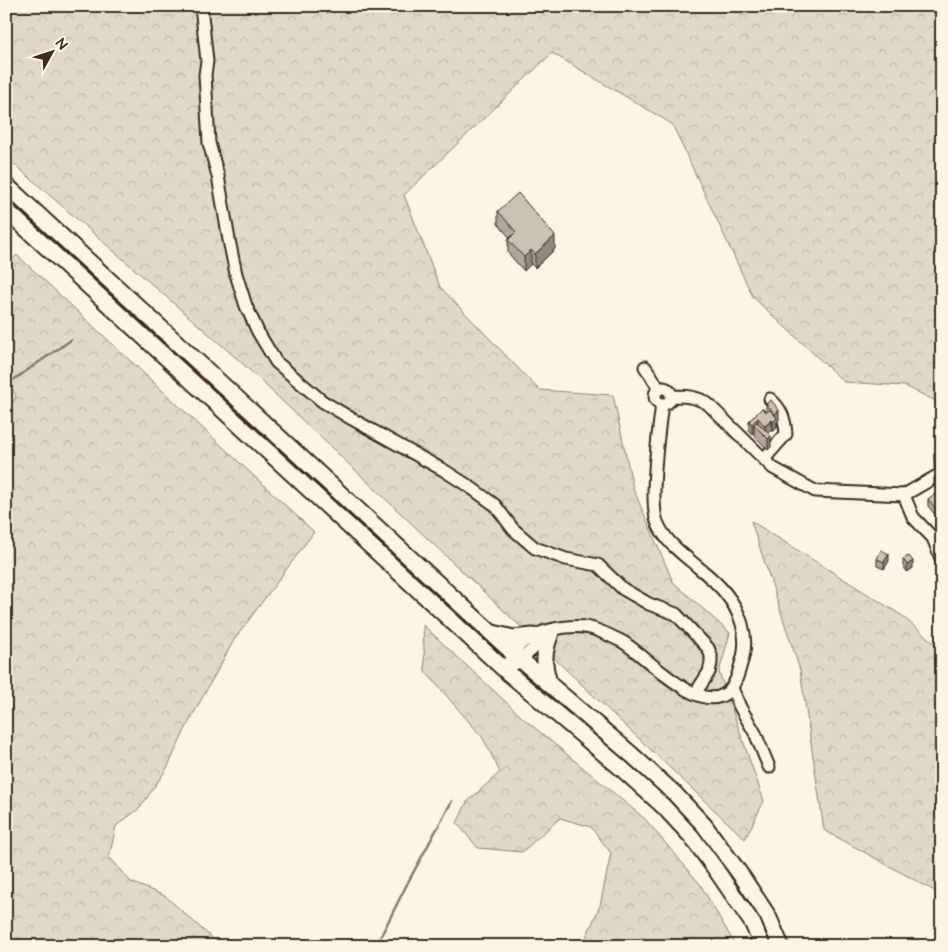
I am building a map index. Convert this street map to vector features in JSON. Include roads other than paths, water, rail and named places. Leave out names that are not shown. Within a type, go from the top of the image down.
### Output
[{"type":"main road","points":[[6,185],[517,656],[675,794],[704,825],[728,857],[768,916],[781,946]]},
{"type":"main road","points":[[6,210],[506,671],[621,768],[668,812],[691,836],[714,867],[753,924],[762,946]]},
{"type":"main road","points":[[550,684],[544,664],[546,644],[556,631]]},
{"type":"main road","points":[[491,632],[513,638],[533,636]]},
{"type":"street","points":[[201,6],[207,61],[209,142],[218,176],[236,274],[246,306],[258,332],[276,362],[322,401],[470,487],[495,506],[513,528],[535,548],[566,559],[598,565],[623,589],[649,604],[676,614],[708,648],[711,655],[709,672],[696,694]]},
{"type":"street","points":[[645,367],[659,389]]},
{"type":"street","points":[[659,389],[667,389],[671,396],[666,404],[658,402],[655,396],[659,389]]},
{"type":"street","points":[[671,396],[688,396],[702,400],[773,468],[815,491],[904,495],[942,475]]},
{"type":"street","points":[[764,459],[786,434],[785,421],[776,404],[770,399]]},
{"type":"street","points":[[517,656],[534,647],[556,631],[576,626],[587,627],[623,642],[675,682],[696,694],[711,698],[718,697],[732,688],[744,654],[746,640],[740,615],[735,604],[726,593],[673,546],[657,523],[654,505],[654,476],[662,404]]},
{"type":"street","points":[[904,495],[913,517],[933,538],[942,561]]},
{"type":"street","points":[[506,671],[517,656],[520,645],[533,636],[549,630],[556,631]]},
{"type":"street","points":[[732,688],[740,707],[755,733],[769,767]]},
{"type":"waterway","points":[[6,385],[71,340]]},
{"type":"waterway","points":[[376,946],[452,801]]}]
